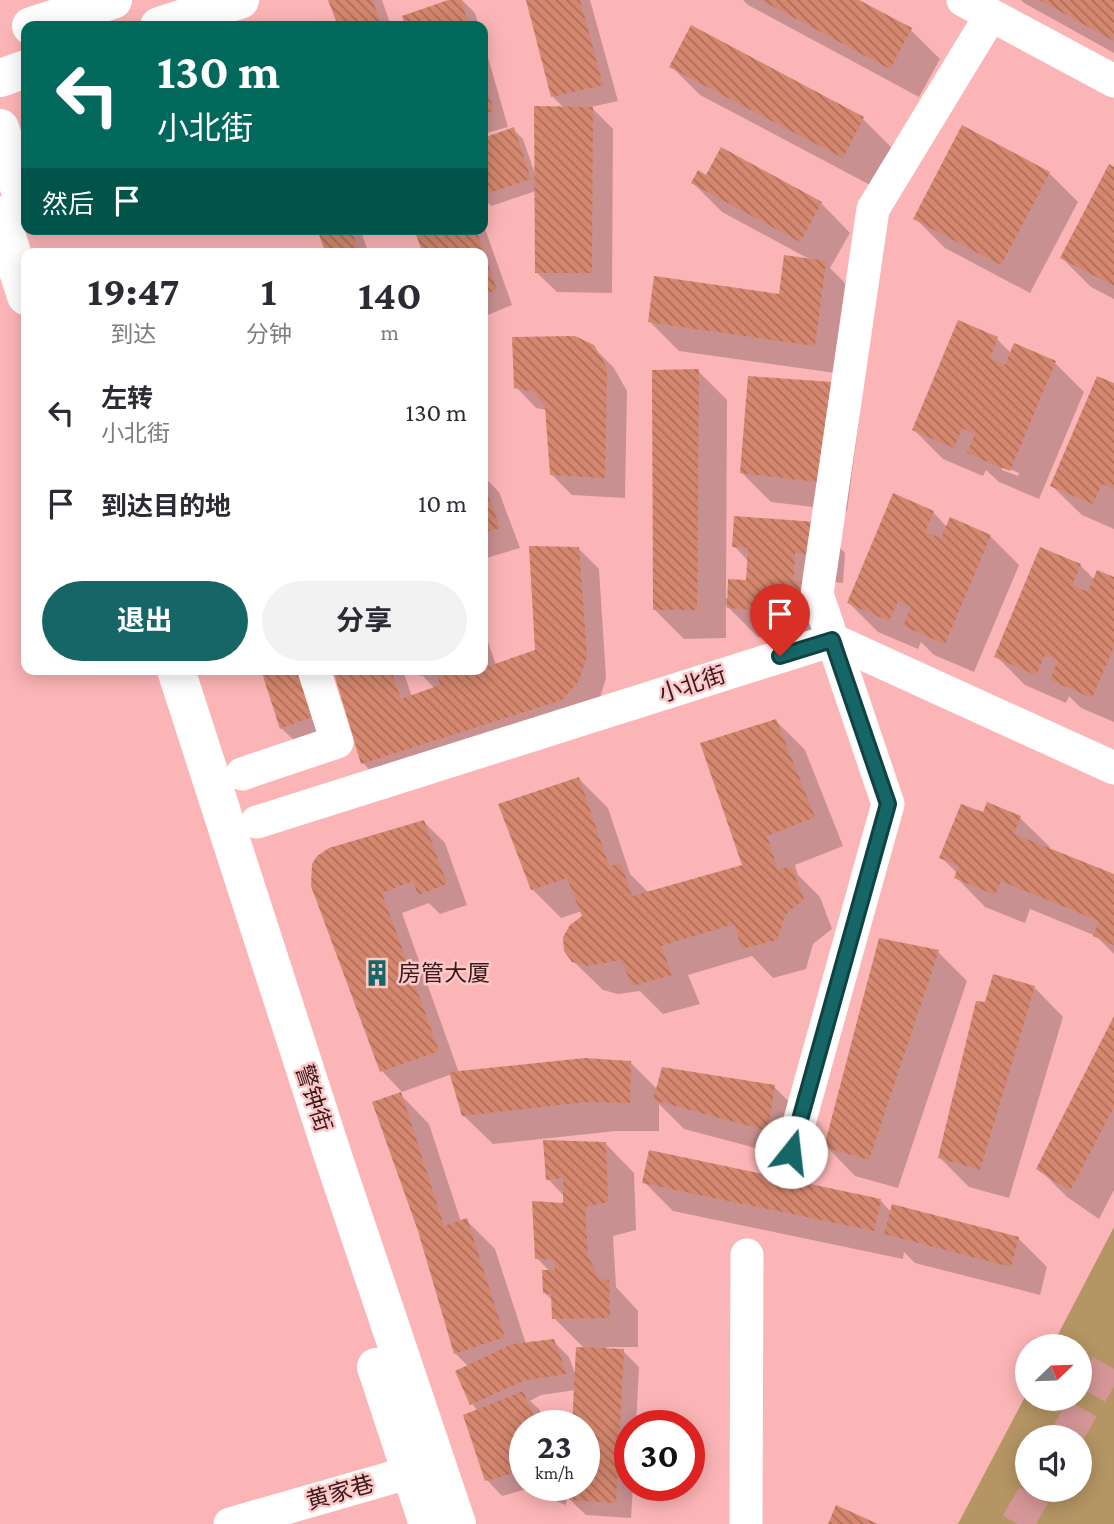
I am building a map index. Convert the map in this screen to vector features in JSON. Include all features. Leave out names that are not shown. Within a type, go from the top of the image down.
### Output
[{"type":"main road","points":[[48,21],[113,0]]},
{"type":"main road","points":[[175,21],[240,0]]},
{"type":"main road","points":[[0,36],[21,30]]},
{"type":"main road","points":[[0,78],[21,71]]},
{"type":"main road","points":[[0,128],[21,193]]},
{"type":"main road","points":[[0,215],[21,280]]},
{"type":"main road","name":"警钟街","points":[[150,675],[428,1524]]},
{"type":"main road","name":"警钟街","points":[[178,675],[334,1159],[457,1524]]},
{"type":"street","points":[[791,1152],[888,804],[817,594],[873,209],[977,8],[1114,80]]},
{"type":"street","points":[[832,640],[1114,768]]},
{"type":"street","name":"小北街","points":[[257,822],[832,640]]},
{"type":"street","points":[[242,774],[337,742],[316,675]]},
{"type":"street","points":[[746,1524],[747,1255]]},
{"type":"street","name":"黄家巷","points":[[230,1524],[411,1472]]},
{"type":"shaded area","points":[[1114,1227],[1114,1524],[958,1524],[1018,1411],[1092,1411],[1092,1334],[1058,1334]]},
{"type":"building","points":[[328,0],[373,0],[379,21],[336,21]]},
{"type":"building","points":[[448,0],[461,0],[467,21],[404,21],[402,16]]},
{"type":"building","points":[[526,0],[580,0],[603,85],[551,97]]},
{"type":"building","points":[[761,0],[859,0],[912,28],[890,69]]},
{"type":"building","points":[[1039,0],[1114,0],[1114,41]]},
{"type":"building","points":[[691,25],[864,117],[843,158],[669,67]]},
{"type":"building","points":[[488,92],[494,111],[488,113]]},
{"type":"building","points":[[534,106],[593,107],[592,273],[535,273]]},
{"type":"building","points":[[962,125],[1050,172],[1001,265],[913,219]]},
{"type":"building","points":[[514,127],[531,179],[488,193],[488,136]]},
{"type":"building","points":[[721,147],[822,202],[800,242],[691,183],[698,170],[706,175]]},
{"type":"building","points":[[1109,164],[1114,167],[1114,286],[1060,258]]},
{"type":"building","points":[[319,235],[353,235],[358,248],[324,248]]},
{"type":"building","points":[[416,235],[478,235],[483,248],[421,248]]},
{"type":"building","points":[[784,255],[826,261],[815,346],[648,322],[654,276],[779,294]]},
{"type":"building","points":[[488,264],[497,290],[488,293]]},
{"type":"building","points":[[958,320],[998,337],[990,358],[1005,365],[1014,343],[1056,361],[1010,471],[967,453],[975,434],[962,428],[954,448],[912,430]]},
{"type":"building","points":[[575,336],[594,345],[607,368],[605,478],[550,475],[545,407],[534,392],[514,388],[512,337]]},
{"type":"building","points":[[699,369],[697,610],[653,610],[652,370]]},
{"type":"building","points":[[748,376],[832,382],[818,482],[740,473]]},
{"type":"building","points":[[1097,376],[1114,383],[1114,489],[1102,484],[1093,504],[1050,486]]},
{"type":"building","points":[[893,493],[934,511],[925,532],[941,538],[950,517],[991,535],[945,644],[903,626],[911,607],[898,601],[889,621],[847,603]]},
{"type":"building","points":[[488,495],[500,528],[488,532]]},
{"type":"building","points":[[734,516],[816,522],[814,555],[795,553],[794,581],[810,582],[807,614],[727,608],[728,579],[746,580],[748,548],[732,547]]},
{"type":"building","points":[[529,546],[579,547],[587,656],[579,681],[562,700],[361,764],[334,675],[393,675],[401,699],[440,685],[437,675],[488,675],[488,666],[535,650]]},
{"type":"building","points":[[1040,547],[1081,564],[1072,585],[1088,592],[1097,570],[1114,577],[1114,647],[1092,698],[1050,680],[1058,660],[1045,655],[1036,675],[994,657]]},
{"type":"building","points":[[263,675],[305,675],[317,715],[280,729]]},
{"type":"building","points":[[776,719],[815,817],[767,836],[778,870],[791,866],[804,899],[785,915],[777,940],[742,949],[734,924],[661,946],[672,975],[632,986],[621,960],[588,966],[572,962],[564,951],[563,937],[570,925],[582,916],[567,878],[531,890],[498,804],[579,777],[609,866],[621,863],[632,896],[742,865],[700,743]]},
{"type":"building","points":[[987,802],[1021,816],[1014,834],[1114,874],[1114,945],[1093,936],[1099,921],[1001,881],[995,895],[954,878],[959,866],[939,858],[961,804],[983,812]]},
{"type":"building","name":"房管大厦","points":[[424,820],[447,884],[418,895],[413,881],[382,893],[439,1051],[380,1072],[311,886],[312,864],[317,856],[329,848]]},
{"type":"building","points":[[879,938],[939,950],[869,1160],[824,1147]]},
{"type":"building","points":[[993,974],[1035,986],[980,1170],[938,1158],[976,1001],[985,1002]]},
{"type":"building","points":[[1114,1016],[1114,1107],[1070,1191],[1036,1169]]},
{"type":"building","points":[[585,1058],[631,1061],[630,1103],[586,1102],[462,1116],[449,1072]]},
{"type":"building","points":[[662,1067],[775,1085],[768,1131],[653,1100]]},
{"type":"building","points":[[401,1092],[444,1226],[467,1218],[505,1337],[454,1354],[418,1231],[372,1102]]},
{"type":"building","points":[[543,1140],[606,1142],[608,1202],[585,1207],[588,1256],[599,1279],[609,1280],[610,1318],[552,1319],[551,1294],[543,1293],[542,1270],[555,1270],[554,1260],[535,1259],[532,1201],[563,1203],[563,1178],[546,1180]]},
{"type":"building","points":[[649,1150],[881,1199],[874,1231],[642,1183]]},
{"type":"building","points":[[892,1204],[1019,1237],[1011,1267],[884,1234]]},
{"type":"building","points":[[554,1339],[567,1374],[525,1380],[470,1405],[455,1371],[512,1344]]},
{"type":"building","points":[[576,1347],[624,1349],[621,1410],[614,1410],[616,1503],[585,1501],[600,1501],[600,1410],[573,1410]]},
{"type":"building","points":[[523,1391],[531,1410],[509,1410],[509,1474],[485,1481],[463,1415]]},
{"type":"building","points":[[836,1505],[878,1524],[828,1524]]},
{"type":"tunnel","points":[[1073,1425],[1114,1353]]},
{"type":"tunnel","points":[[1017,1524],[1030,1502]]},
{"type":"place","name":"房管大厦","points":[[377,973]]},
{"type":"route","points":[[780,656],[832,640],[888,804],[791,1152]]}]
